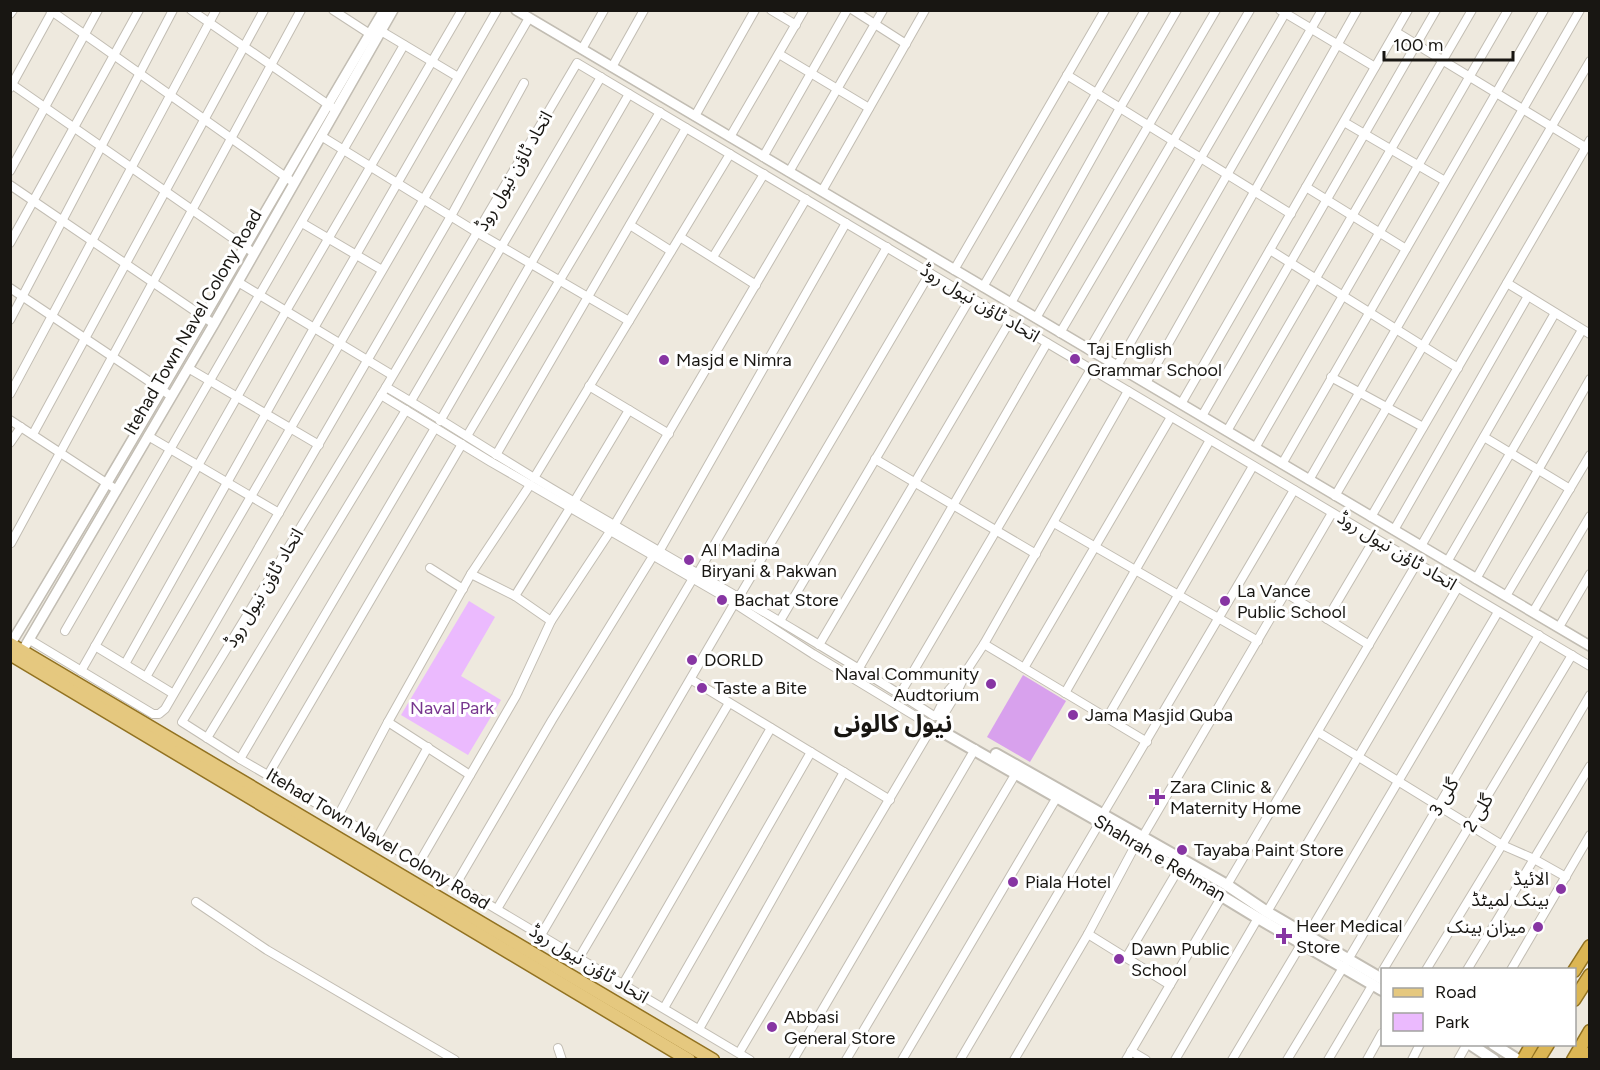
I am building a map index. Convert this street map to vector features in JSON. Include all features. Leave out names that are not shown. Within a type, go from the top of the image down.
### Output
[{"type":"highway","points":[[1576,970],[1588,953]]},
{"type":"highway","points":[[1576,998],[1590,975]]},
{"type":"highway","points":[[1573,1059],[1590,1031]]},
{"type":"highway","points":[[1523,1059],[1531,1046]]},
{"type":"highway","points":[[1538,1059],[1547,1046]]},
{"type":"highway","points":[[1586,1059],[1590,1053]]},
{"type":"main road","name":"Itehad Town Navel Colony Road","points":[[11,644],[455,913],[689,1059]]},
{"type":"main road","name":"Shahrah e Rehman","points":[[936,722],[975,750],[1057,797],[1101,818]]},
{"type":"main road","name":"Shahrah e Rehman","points":[[936,722],[1140,840],[1227,885],[1262,915]]},
{"type":"main road","name":"Shahrah e Rehman","points":[[1140,840],[1178,870],[1222,896],[1380,978]]},
{"type":"main road","name":"Itehad Town Navel Colony Road","points":[[455,913],[713,1059]]},
{"type":"main road","points":[[1471,1046],[1494,1059]]},
{"type":"main road","points":[[1496,1046],[1518,1059]]},
{"type":"street","points":[[10,171],[98,10]]},
{"type":"street","points":[[10,243],[139,10]]},
{"type":"street","points":[[10,320],[173,10]]},
{"type":"street","points":[[191,10],[332,107]]},
{"type":"street","points":[[10,394],[216,10]]},
{"type":"street","points":[[33,434],[264,10]]},
{"type":"street","points":[[11,543],[301,10]]},
{"type":"street","points":[[333,10],[376,35],[404,45],[458,77]]},
{"type":"street","name":"Itehad Town Navel Colony Road","points":[[376,35],[384,10]]},
{"type":"street","name":"Itehad Town Navel Colony Road","points":[[11,644],[205,318],[285,176],[393,10]]},
{"type":"street","points":[[81,671],[328,238],[462,10]]},
{"type":"street","points":[[125,664],[314,328],[497,10]]},
{"type":"street","points":[[582,49],[604,10]]},
{"type":"street","points":[[612,67],[644,10]]},
{"type":"street","points":[[695,116],[755,10]]},
{"type":"street","points":[[771,10],[796,25]]},
{"type":"street","points":[[730,137],[804,10]]},
{"type":"street","points":[[763,157],[847,10]]},
{"type":"street","points":[[854,10],[906,44]]},
{"type":"street","points":[[789,172],[883,10]]},
{"type":"street","points":[[822,191],[926,10]]},
{"type":"street","points":[[954,270],[1105,10]]},
{"type":"street","points":[[983,287],[1145,10]]},
{"type":"street","points":[[1011,303],[1177,10]]},
{"type":"street","points":[[1036,318],[1216,10]]},
{"type":"street","points":[[1060,333],[1250,10]]},
{"type":"street","points":[[1117,366],[1323,10]]},
{"type":"street","points":[[1146,383],[1357,10]]},
{"type":"street","points":[[1181,404],[1408,10]]},
{"type":"street","points":[[1202,416],[1436,10]]},
{"type":"street","points":[[1227,431],[1472,10]]},
{"type":"street","points":[[1255,448],[1508,10]]},
{"type":"street","points":[[1282,464],[1544,10]]},
{"type":"street","points":[[1309,480],[1580,10]]},
{"type":"street","points":[[254,253],[11,85],[51,11],[294,183]]},
{"type":"street","points":[[1089,350],[1284,11],[1376,67]]},
{"type":"street","points":[[146,677],[423,199],[523,13],[1060,333],[1589,644]]},
{"type":"street","points":[[1371,517],[1588,144],[1551,127],[1395,32]]},
{"type":"street","points":[[65,631],[404,45]]},
{"type":"street","points":[[779,54],[869,108]]},
{"type":"street","points":[[1335,495],[1590,61]]},
{"type":"street","name":"اتحاد ٹاؤن نیول روڈ","points":[[750,1059],[419,862],[240,759],[182,722],[386,387],[577,63],[1590,666]]},
{"type":"street","points":[[1067,75],[1291,214]]},
{"type":"street","points":[[411,401],[601,77]]},
{"type":"street","points":[[20,651],[81,671],[153,714],[159,714],[165,709],[172,693],[452,216],[524,83]]},
{"type":"street","points":[[240,759],[629,94]]},
{"type":"street","name":"Itehad Town Navel Colony Road","points":[[20,651],[214,324],[321,136],[332,107]]},
{"type":"street","points":[[268,775],[660,112]]},
{"type":"street","points":[[1344,122],[1445,181]]},
{"type":"street","points":[[496,455],[686,128]]},
{"type":"street","points":[[321,136],[478,233],[628,321]]},
{"type":"street","points":[[338,816],[471,574],[532,481],[730,154]]},
{"type":"street","points":[[713,257],[764,174]]},
{"type":"street","points":[[10,185],[214,324]]},
{"type":"street","points":[[1306,187],[1406,249]]},
{"type":"street","points":[[419,862],[516,696],[551,621],[615,524],[806,199]]},
{"type":"street","points":[[302,223],[381,270]]},
{"type":"street","points":[[660,550],[846,223]]},
{"type":"street","points":[[630,225],[671,251]]},
{"type":"street","points":[[680,237],[756,285]]},
{"type":"street","points":[[698,573],[887,247]]},
{"type":"street","points":[[1270,250],[1458,368]]},
{"type":"street","points":[[542,935],[930,273]]},
{"type":"street","points":[[237,282],[392,375]]},
{"type":"street","points":[[1507,283],[1590,334]]},
{"type":"street","points":[[10,288],[171,396]]},
{"type":"street","points":[[1394,530],[1528,296]]},
{"type":"street","points":[[780,621],[971,297]]},
{"type":"street","points":[[1421,546],[1555,313]]},
{"type":"street","points":[[819,645],[1010,321]]},
{"type":"street","points":[[1447,562],[1582,330]]},
{"type":"street","points":[[859,668],[1047,343]]},
{"type":"street","points":[[188,368],[319,445]]},
{"type":"street","points":[[900,694],[1091,369]]},
{"type":"street","points":[[1331,377],[1423,427]]},
{"type":"street","points":[[1476,579],[1590,379]]},
{"type":"street","points":[[589,386],[669,434]]},
{"type":"street","points":[[386,387],[411,401],[438,424]]},
{"type":"street","points":[[739,1053],[936,722],[955,696],[967,670],[1054,523],[1128,391]]},
{"type":"street","points":[[381,395],[406,410],[438,424],[572,505],[610,532],[692,580],[780,621],[900,694],[936,722]]},
{"type":"street","points":[[207,738],[406,410]]},
{"type":"street","points":[[515,596],[629,410]]},
{"type":"street","points":[[1024,668],[1172,417]]},
{"type":"street","points":[[10,420],[117,490]]},
{"type":"street","points":[[10,443],[21,427]]},
{"type":"street","points":[[148,436],[279,513]]},
{"type":"street","points":[[1484,437],[1570,489]]},
{"type":"street","points":[[464,440],[496,455],[532,481]]},
{"type":"street","points":[[1065,693],[1210,440]]},
{"type":"street","points":[[1506,596],[1590,455]]},
{"type":"street","points":[[875,459],[1036,554]]},
{"type":"street","points":[[1107,718],[1253,466]]},
{"type":"street","points":[[960,1059],[1294,490]]},
{"type":"street","points":[[572,505],[615,524],[660,550],[698,573],[737,601],[936,722]]},
{"type":"street","points":[[1014,1059],[1332,513]]},
{"type":"street","points":[[1533,612],[1590,516]]},
{"type":"street","points":[[1054,523],[1258,641]]},
{"type":"street","points":[[1327,619],[1375,538]]},
{"type":"street","points":[[456,884],[552,720],[653,556]]},
{"type":"street","points":[[1227,885],[1417,563]]},
{"type":"street","points":[[430,568],[463,589]]},
{"type":"street","points":[[471,574],[515,596],[551,621]]},
{"type":"street","points":[[1559,627],[1590,574]]},
{"type":"street","points":[[497,909],[692,580]]},
{"type":"street","points":[[1175,1059],[1359,757],[1458,587]]},
{"type":"street","points":[[1286,593],[1369,645]]},
{"type":"street","points":[[1232,1059],[1498,612]]},
{"type":"street","name":"گلی 3","points":[[1287,1059],[1539,636]]},
{"type":"street","points":[[984,644],[1147,742]]},
{"type":"street","points":[[95,646],[172,693]]},
{"type":"street","name":"گلی 2","points":[[1386,968],[1572,655]]},
{"type":"street","points":[[692,680],[890,800]]},
{"type":"street","name":"گلی 2","points":[[1427,968],[1590,695]]},
{"type":"street","points":[[579,958],[729,703]]},
{"type":"street","points":[[388,722],[470,775]]},
{"type":"street","points":[[623,984],[771,728]]},
{"type":"street","points":[[1318,732],[1502,845],[1566,877]]},
{"type":"street","points":[[377,838],[428,747]]},
{"type":"street","points":[[793,1059],[975,750]]},
{"type":"street","points":[[664,1008],[811,752]]},
{"type":"street","points":[[1468,968],[1590,765]]},
{"type":"street","points":[[699,1029],[844,772]]},
{"type":"street","points":[[846,1059],[1016,773]]},
{"type":"street","points":[[902,1059],[1057,797]]},
{"type":"street","points":[[1512,968],[1590,836]]},
{"type":"street","points":[[1126,958],[1178,870]]},
{"type":"street","points":[[1126,1059],[1222,896]]},
{"type":"street","points":[[196,902],[267,950],[455,1059]]},
{"type":"street","points":[[1088,934],[1170,986]]},
{"type":"street","name":"گلی 2","points":[[1328,1059],[1380,978]]},
{"type":"street","points":[[1367,1059],[1381,1036]]},
{"type":"street","points":[[1458,1059],[1467,1046]]},
{"type":"street","points":[[558,1048],[562,1059]]},
{"type":"street","points":[[1131,1051],[1146,1059]]},
{"type":"green space","name":"Naval Park","points":[[469,601],[495,617],[461,676],[501,700],[468,755],[401,715]]},
{"type":"shaded area","points":[[1023,675],[1066,701],[1030,762],[987,737]]},
{"type":"place","name":"Taj English Grammar School","points":[[1075,359]]},
{"type":"place","name":"Masjd e Nimra","points":[[664,360]]},
{"type":"place","name":"Al Madina Biryani & Pakwan","points":[[689,560]]},
{"type":"place","name":"Bachat Store","points":[[722,600]]},
{"type":"place","name":"La Vance Public School","points":[[1225,601]]},
{"type":"place","name":"DORLD","points":[[692,660]]},
{"type":"place","name":"Naval Community Audtorium","points":[[991,684]]},
{"type":"place","name":"Taste a Bite","points":[[702,688]]},
{"type":"place","name":"Jama Masjid Quba","points":[[1073,715]]},
{"type":"place","name":"Zara Clinic & Maternity Home","points":[[1157,797]]},
{"type":"place","name":"Tayaba Paint Store","points":[[1182,850]]},
{"type":"place","name":"Piala Hotel","points":[[1013,882]]},
{"type":"place","name":"الائیڈ بینک لمیٹڈ","points":[[1561,889]]},
{"type":"place","name":"میزان بینک","points":[[1538,927]]},
{"type":"place","name":"Heer Medical Store","points":[[1284,936]]},
{"type":"place","name":"Dawn Public School","points":[[1119,959]]},
{"type":"place","name":"Abbasi General Store","points":[[772,1027]]},
{"type":"district","name":"نیول کالونی","points":[[893,724]]}]
